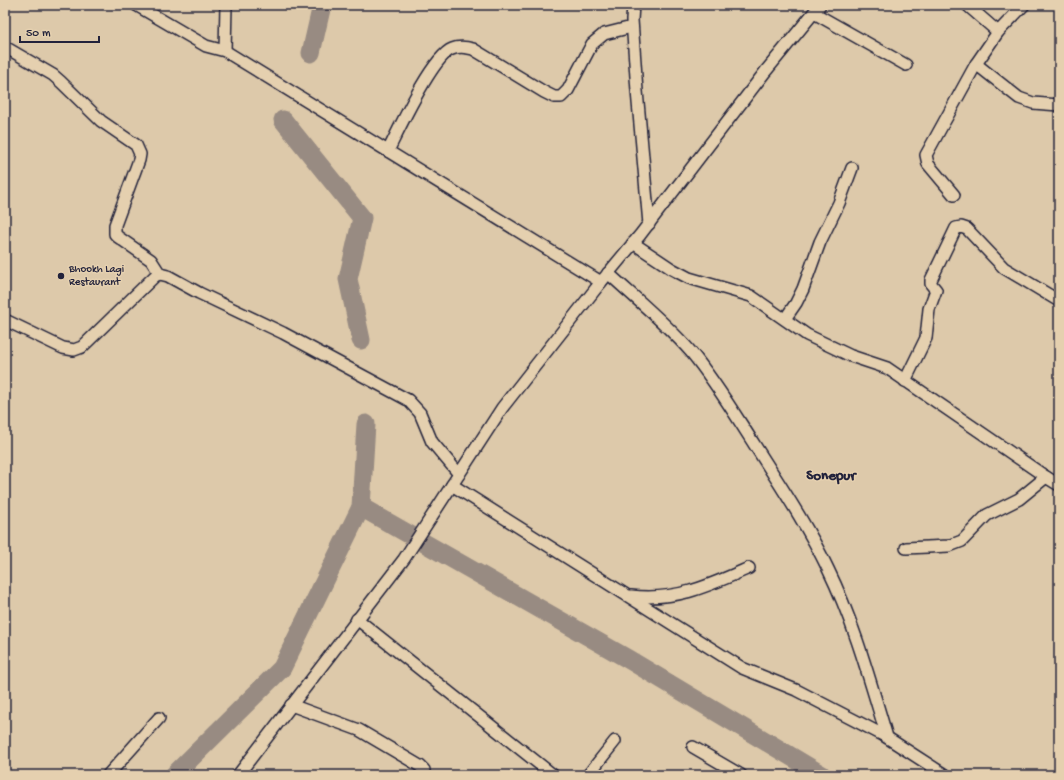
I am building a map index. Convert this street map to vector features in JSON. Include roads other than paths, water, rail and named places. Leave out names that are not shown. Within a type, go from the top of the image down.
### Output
[{"type":"street","points":[[136,5],[206,46],[225,51],[388,151],[604,278],[664,323],[691,352],[729,405],[818,549],[840,596],[871,685],[886,737]]},
{"type":"street","points":[[225,51],[226,5]]},
{"type":"street","points":[[633,5],[632,27],[649,224]]},
{"type":"street","points":[[967,5],[998,32]]},
{"type":"street","points":[[954,194],[928,164],[926,155],[976,64],[998,32],[1024,5]]},
{"type":"street","points":[[238,775],[404,559],[440,501],[502,408],[604,278],[649,224],[764,72],[817,9],[906,65]]},
{"type":"street","points":[[388,151],[432,69],[450,49],[464,47],[473,49],[544,92],[554,97],[561,97],[568,90],[592,44],[604,34],[632,27]]},
{"type":"street","points":[[5,48],[53,75],[101,121],[136,145],[140,154],[139,160],[115,225],[115,234],[152,260],[160,274]]},
{"type":"street","points":[[976,64],[1019,98],[1032,103],[1059,105]]},
{"type":"street","points":[[784,319],[796,303],[803,289],[820,242],[839,203],[852,168]]},
{"type":"street","points":[[905,381],[928,332],[929,309],[936,290],[931,284],[931,280],[956,228],[961,227],[967,229],[1004,268],[1059,301]]},
{"type":"street","points":[[633,243],[672,269],[689,278],[750,296],[821,343],[851,356],[887,368],[1046,477],[1059,484]]},
{"type":"street","points":[[5,320],[63,348],[74,350],[82,347],[155,276],[160,274],[168,276],[199,293],[283,333],[408,400],[420,413],[432,442],[459,474]]},
{"type":"street","points":[[906,548],[949,546],[962,541],[987,515],[1019,499],[1046,477]]},
{"type":"street","points":[[452,485],[742,668],[796,690],[886,737],[945,775]]},
{"type":"street","points":[[628,596],[653,598],[675,596],[724,579],[749,568]]},
{"type":"street","points":[[357,619],[554,775]]},
{"type":"street","points":[[291,705],[348,725],[368,734],[420,766],[424,770],[423,775]]},
{"type":"street","points":[[108,775],[159,718]]},
{"type":"street","points":[[588,775],[615,741]]},
{"type":"street","points":[[693,746],[741,775]]},
{"type":"waterway","points":[[311,53],[322,5]]},
{"type":"waterway","points":[[283,120],[362,218],[348,279],[361,340]]},
{"type":"waterway","points":[[174,775],[282,668],[361,507],[366,424]]},
{"type":"waterway","points":[[361,507],[628,659],[822,775]]},
{"type":"place","name":"Bhookh Lagi Restaurant","points":[[61,276]]},
{"type":"district","name":"Sonepur","points":[[831,476]]}]
